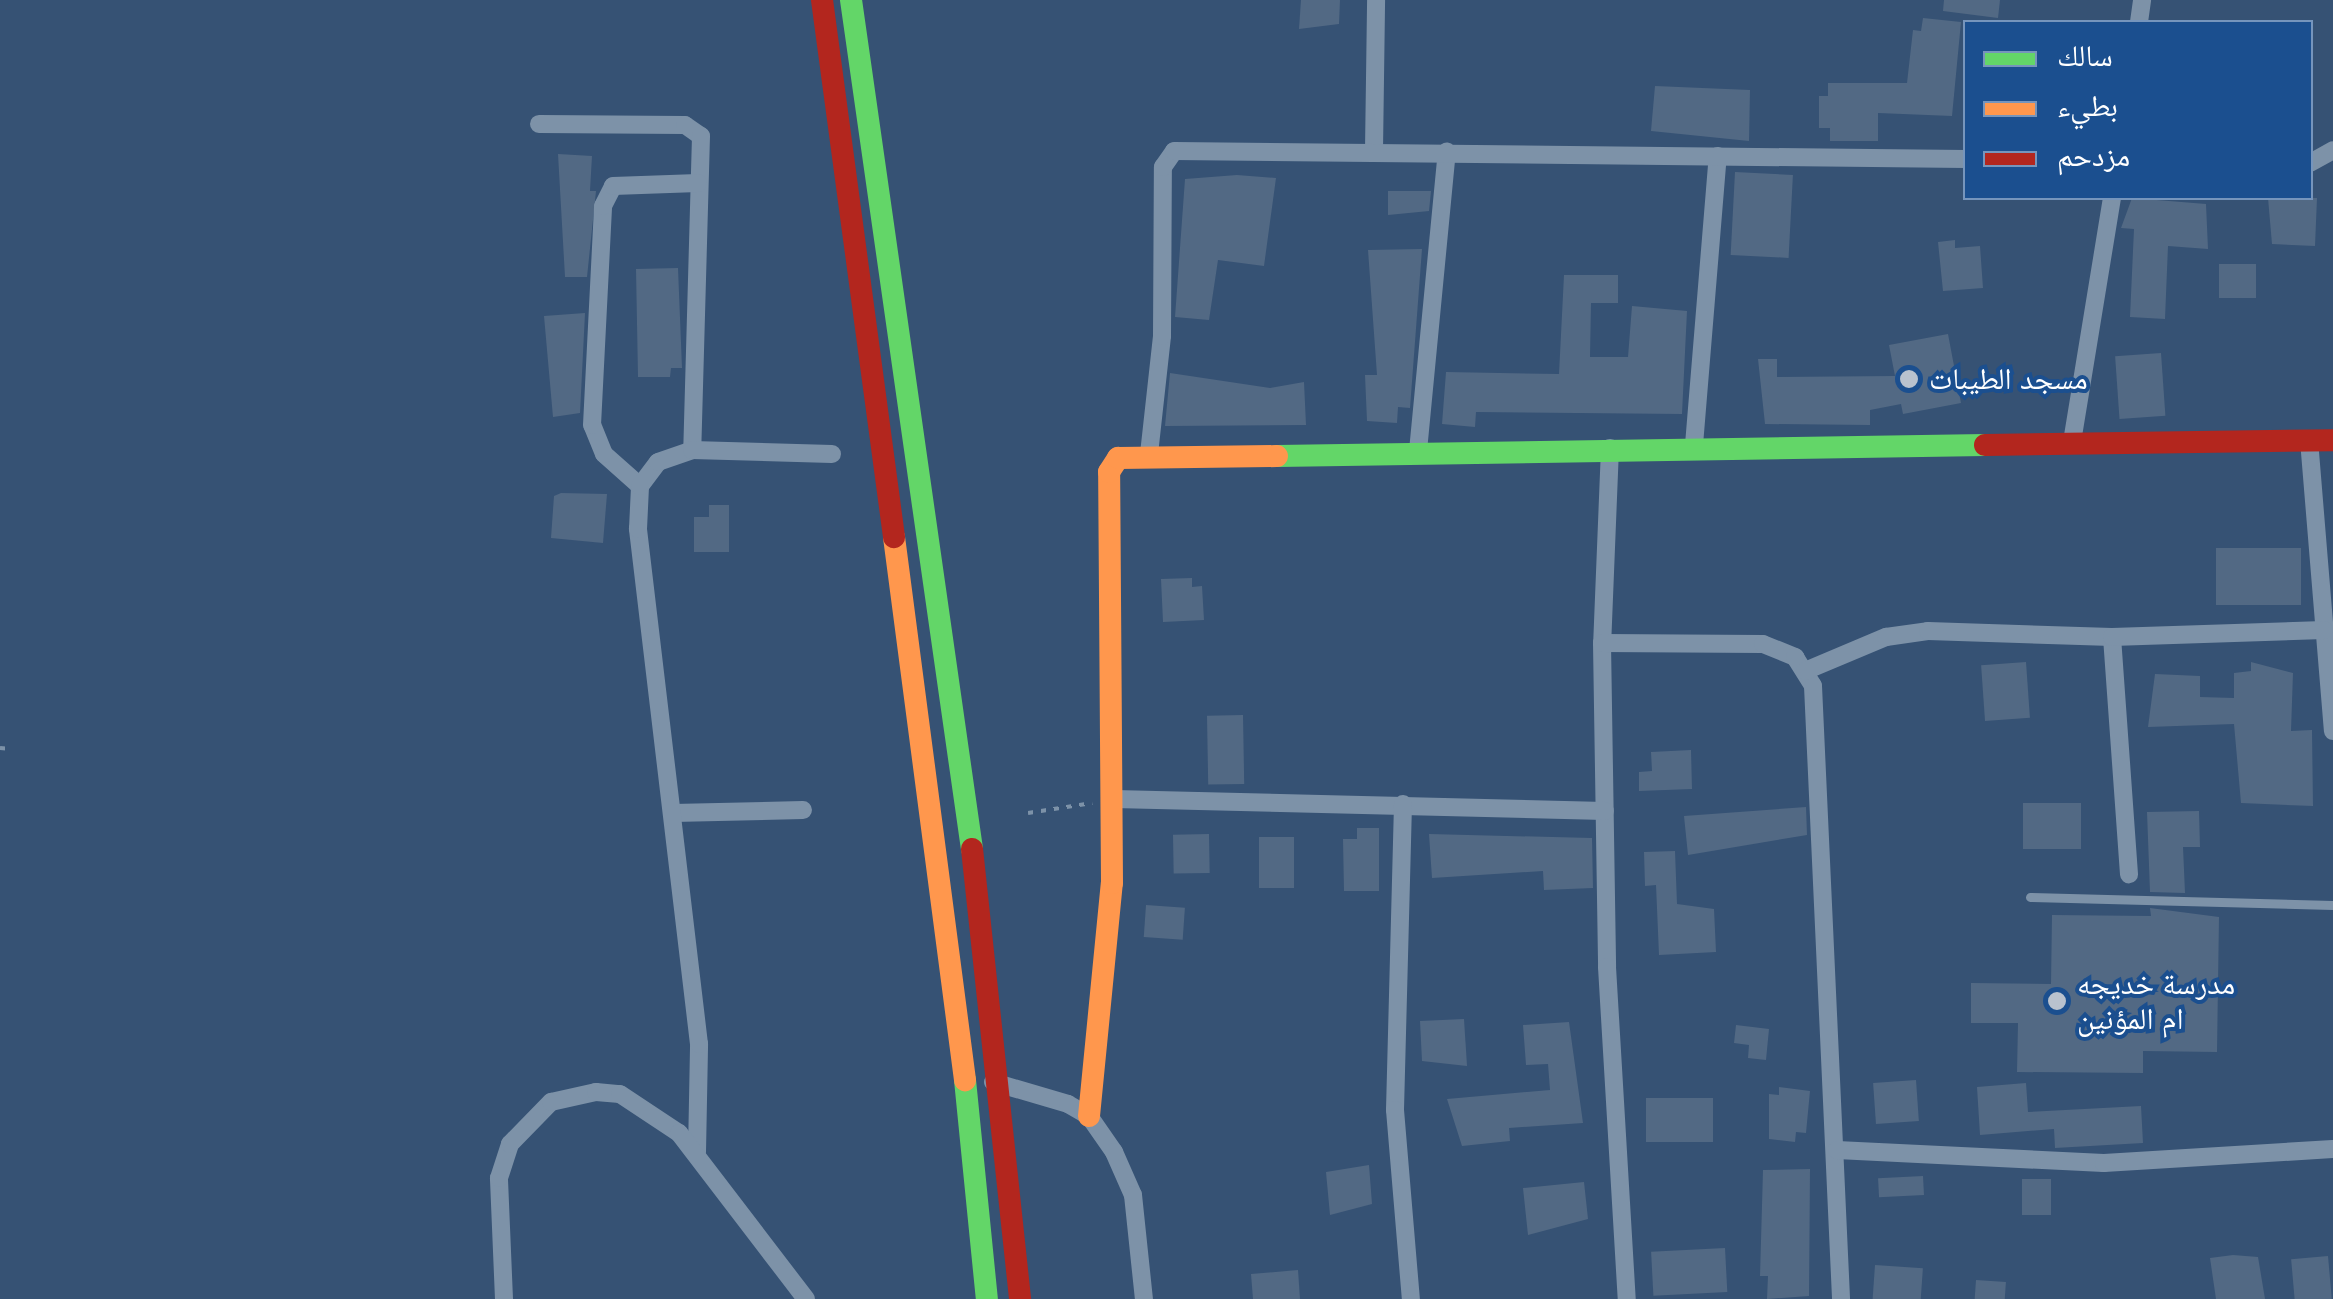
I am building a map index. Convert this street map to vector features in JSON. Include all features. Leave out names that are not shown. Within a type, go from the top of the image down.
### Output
[{"type":"main road","points":[[822,0],[960,1028],[986,1299]]},
{"type":"main road","points":[[851,0],[958,731],[993,1082],[1020,1299]]},
{"type":"main road","points":[[1089,1116],[1114,800],[1109,472],[1118,458],[1149,454],[1694,445],[2321,440]]},
{"type":"street","points":[[1374,150],[1376,0]]},
{"type":"street","points":[[540,124],[692,126],[702,146],[692,450]]},
{"type":"street","points":[[1149,454],[1162,336],[1166,155],[1374,150],[1963,159]]},
{"type":"street","points":[[1418,451],[1447,151]]},
{"type":"street","points":[[1694,445],[1718,156]]},
{"type":"street","points":[[640,486],[604,454],[592,426],[603,206],[613,186],[698,183]]},
{"type":"street","points":[[2072,442],[2112,200]]},
{"type":"street","points":[[2321,440],[2324,630],[2333,731]]},
{"type":"street","points":[[1610,448],[1602,642],[1605,811],[1627,1299]]},
{"type":"street","points":[[698,1152],[699,1044],[638,529],[640,486],[658,462],[692,450],[832,454]]},
{"type":"street","points":[[1806,671],[1886,637],[1928,631],[2112,637],[2324,630]]},
{"type":"street","points":[[2112,637],[2128,874]]},
{"type":"street","points":[[1602,642],[1764,644],[1795,657],[1806,671],[1817,704],[1841,1299]]},
{"type":"street","points":[[1114,800],[1605,811]]},
{"type":"street","points":[[1403,804],[1395,1110],[1412,1299]]},
{"type":"street","points":[[673,813],[803,810]]},
{"type":"street","points":[[993,1082],[1089,1116],[1133,1195],[1144,1299]]},
{"type":"street","points":[[504,1299],[499,1178],[510,1144],[552,1102],[620,1094],[698,1152],[806,1299]]},
{"type":"street","points":[[1837,1150],[2104,1163],[2333,1149]]},
{"type":"lane","points":[[2030,897],[2333,905]]},
{"type":"path","points":[[0,748],[12,750]]},
{"type":"path","points":[[1028,814],[1114,800]]},
{"type":"building","points":[[1301,0],[1340,0],[1339,24],[1299,29]]},
{"type":"building","points":[[1944,0],[2000,0],[1998,18],[1943,11]]},
{"type":"building","points":[[1923,18],[1961,22],[1952,116],[1878,113],[1878,141],[1830,141],[1830,128],[1819,128],[1819,96],[1828,96],[1828,83],[1907,83],[1913,30],[1921,31]]},
{"type":"building","points":[[1655,86],[1750,90],[1749,141],[1651,131]]},
{"type":"building","points":[[558,154],[592,156],[590,191],[596,191],[587,277],[565,277]]},
{"type":"building","points":[[1735,172],[1793,175],[1789,258],[1731,255]]},
{"type":"building","points":[[1237,175],[1276,178],[1264,266],[1218,260],[1209,320],[1175,317],[1185,179]]},
{"type":"building","points":[[1388,191],[1431,191],[1429,211],[1388,215]]},
{"type":"building","points":[[2317,198],[2315,246],[2272,244],[2268,200]]},
{"type":"building","points":[[2131,200],[2206,204],[2208,249],[2168,246],[2165,319],[2130,317],[2134,229],[2121,228]]},
{"type":"building","points":[[1955,240],[1955,248],[1980,246],[1983,288],[1943,291],[1938,242]]},
{"type":"building","points":[[1422,249],[1410,408],[1398,407],[1397,423],[1367,421],[1365,375],[1377,375],[1368,250]]},
{"type":"building","points":[[2219,264],[2256,264],[2256,298],[2219,298]]},
{"type":"building","points":[[678,268],[682,368],[671,368],[670,377],[638,377],[636,269]]},
{"type":"building","points":[[1564,275],[1618,275],[1618,303],[1591,303],[1590,357],[1628,357],[1632,306],[1687,311],[1682,414],[1476,412],[1475,427],[1442,424],[1446,372],[1559,374]]},
{"type":"building","points":[[585,313],[580,413],[553,417],[544,316]]},
{"type":"building","points":[[1948,334],[1961,403],[1903,414],[1901,404],[1870,410],[1870,425],[1765,424],[1758,359],[1777,359],[1777,377],[1895,376],[1889,345]]},
{"type":"building","points":[[2161,353],[2165,416],[2120,419],[2115,356]]},
{"type":"building","points":[[1170,373],[1270,388],[1304,382],[1306,425],[1165,426]]},
{"type":"building","points":[[607,494],[603,543],[551,538],[554,496]]},
{"type":"building","points":[[709,505],[729,505],[729,552],[694,552],[694,517],[709,517]]},
{"type":"building","points":[[2216,548],[2301,548],[2301,605],[2216,605]]},
{"type":"building","points":[[1192,578],[1192,587],[1202,586],[1204,620],[1163,622],[1161,579]]},
{"type":"building","points":[[2026,662],[2030,718],[1985,721],[1981,665]]},
{"type":"building","points":[[2251,662],[2293,673],[2291,731],[2312,730],[2313,806],[2241,803],[2234,724],[2148,727],[2155,674],[2200,676],[2200,697],[2234,698],[2234,673],[2251,671]]},
{"type":"building","points":[[1243,715],[1244,784],[1208,785],[1207,716]]},
{"type":"building","points":[[1691,750],[1692,789],[1639,791],[1639,772],[1652,771],[1651,752]]},
{"type":"building","points":[[2023,803],[2081,803],[2081,849],[2023,849]]},
{"type":"building","points":[[1806,807],[1807,835],[1688,855],[1684,816]]},
{"type":"building","points":[[2199,811],[2200,847],[2183,847],[2185,893],[2150,892],[2147,812]]},
{"type":"building","points":[[1357,828],[1379,828],[1379,891],[1344,891],[1343,839],[1357,839]]},
{"type":"building","points":[[1209,834],[1210,873],[1174,874],[1173,835]]},
{"type":"building","points":[[1429,834],[1592,838],[1593,888],[1544,890],[1543,871],[1432,878]]},
{"type":"building","points":[[1259,837],[1294,837],[1294,888],[1259,888]]},
{"type":"building","points":[[1675,851],[1677,904],[1714,909],[1716,952],[1659,955],[1656,885],[1645,886],[1644,852]]},
{"type":"building","points":[[1146,905],[1185,908],[1183,940],[1144,937]]},
{"type":"building","points":[[2150,908],[2219,917],[2217,1052],[2143,1051],[2143,1073],[2017,1072],[2018,1023],[1971,1023],[1971,983],[2051,984],[2052,915],[2151,916]]},
{"type":"building","points":[[1464,1019],[1467,1066],[1422,1061],[1420,1021]]},
{"type":"building","points":[[1569,1022],[1583,1123],[1509,1128],[1510,1141],[1462,1146],[1447,1099],[1550,1090],[1548,1064],[1526,1065],[1523,1025]]},
{"type":"building","points":[[1736,1025],[1769,1029],[1766,1060],[1748,1058],[1749,1045],[1734,1043]]},
{"type":"building","points":[[1916,1080],[1919,1121],[1876,1124],[1873,1083]]},
{"type":"building","points":[[2026,1083],[2028,1112],[2141,1106],[2143,1143],[2055,1148],[2054,1129],[1980,1135],[1977,1087]]},
{"type":"building","points":[[1779,1087],[1810,1091],[1806,1133],[1796,1132],[1795,1142],[1769,1139],[1769,1094],[1779,1095]]},
{"type":"building","points":[[1646,1098],[1713,1098],[1713,1142],[1646,1142]]},
{"type":"building","points":[[1369,1165],[1372,1204],[1330,1215],[1326,1172]]},
{"type":"building","points":[[1810,1169],[1809,1296],[1767,1299],[1768,1276],[1760,1276],[1763,1170]]},
{"type":"building","points":[[1923,1176],[1924,1195],[1879,1197],[1878,1178]]},
{"type":"building","points":[[2022,1179],[2051,1179],[2051,1215],[2022,1215]]},
{"type":"building","points":[[1584,1182],[1588,1219],[1528,1235],[1523,1188]]},
{"type":"building","points":[[1725,1248],[1727,1292],[1653,1296],[1651,1252]]},
{"type":"building","points":[[2328,1256],[2332,1299],[2295,1299],[2291,1259]]},
{"type":"building","points":[[2258,1257],[2265,1299],[2216,1299],[2210,1258]]},
{"type":"building","points":[[1875,1265],[1923,1268],[1921,1299],[1873,1299]]},
{"type":"building","points":[[1298,1270],[1300,1299],[1253,1299],[1251,1274]]},
{"type":"building","points":[[1976,1280],[2006,1282],[2005,1299],[1975,1299]]},
{"type":"traffic: fast","points":[[851,0],[972,849]]},
{"type":"traffic: fast","points":[[1277,456],[1985,445]]},
{"type":"traffic: fast","points":[[965,1080],[987,1299]]},
{"type":"traffic: slow","points":[[1089,1116],[1112,883],[1109,472],[1118,458],[1277,456]]},
{"type":"traffic: slow","points":[[894,537],[965,1080]]},
{"type":"traffic: jam","points":[[822,0],[894,537]]},
{"type":"traffic: jam","points":[[1985,445],[2333,440]]},
{"type":"traffic: jam","points":[[972,849],[1020,1299]]},
{"type":"place","name":"مسجد الطيبات","points":[[1909,379]]},
{"type":"place","name":"مدرسة خديجه ام المؤنين","points":[[2057,1001]]}]
